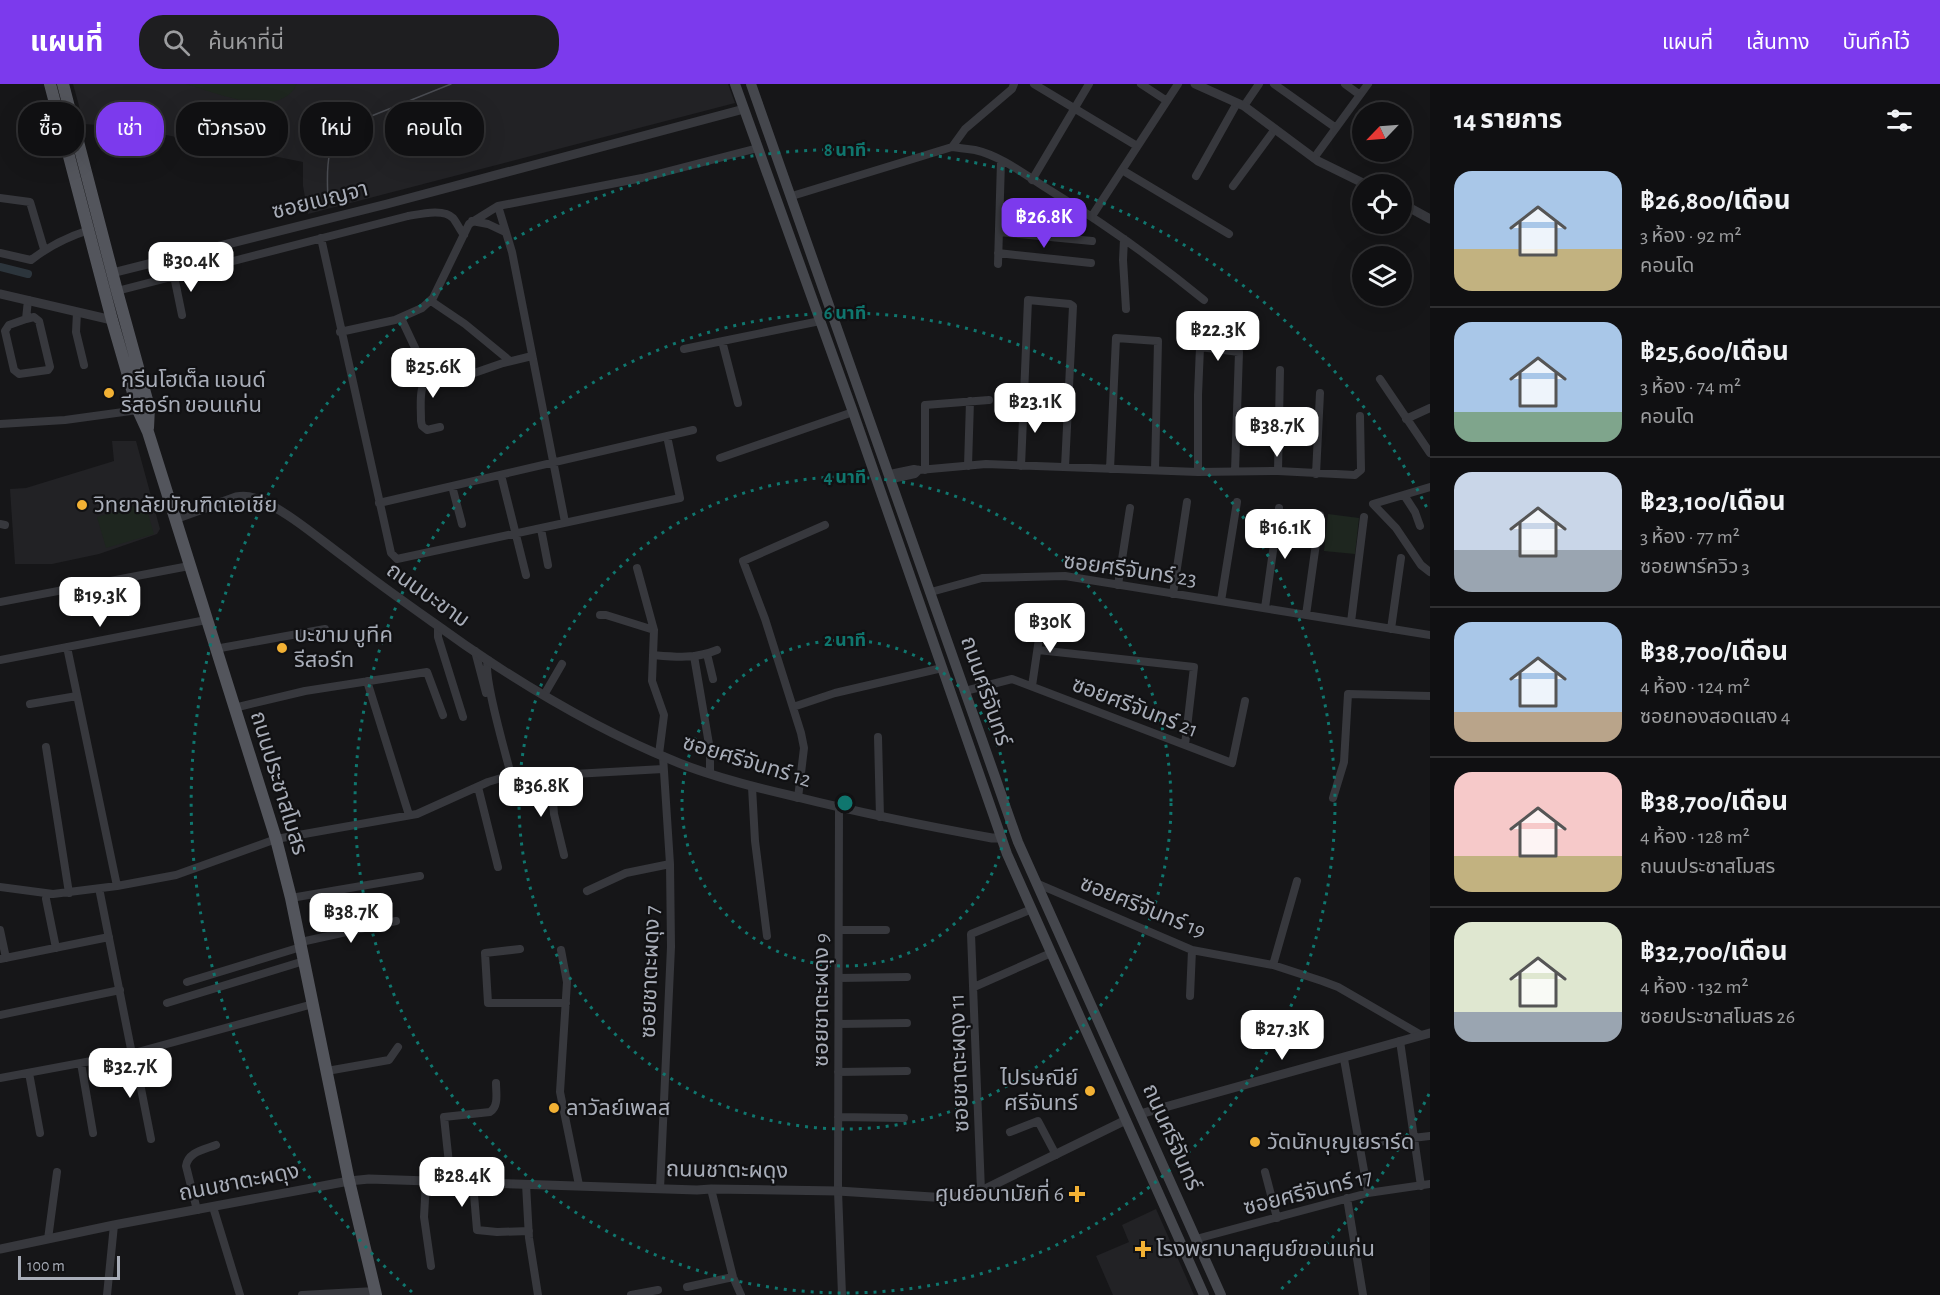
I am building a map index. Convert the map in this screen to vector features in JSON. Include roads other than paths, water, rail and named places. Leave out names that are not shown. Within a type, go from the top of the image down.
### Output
[{"type":"main road","name":"ถนนประชาสโมสร","points":[[50,84],[138,410],[148,432],[276,839],[291,898],[349,1181],[375,1293]]},
{"type":"main road","name":"ถนนประชาสโมสร","points":[[63,84],[112,273],[150,407],[148,432]]},
{"type":"main road","name":"ถนนศรีจันทร์","points":[[735,84],[1002,838],[1204,1295]]},
{"type":"main road","name":"ถนนศรีจันทร์","points":[[751,84],[1017,837],[1221,1295]]},
{"type":"main road","points":[[758,148],[772,144]]},
{"type":"main road","points":[[1002,838],[1017,837]]},
{"type":"main road","name":"ถนนชาตะผดุง","points":[[1126,1120],[1140,1114]]},
{"type":"main road","points":[[1161,1198],[1175,1192]]},
{"type":"street","points":[[952,147],[965,129],[1012,89],[1014,84]]},
{"type":"street","points":[[1034,84],[1137,146]]},
{"type":"street","points":[[1032,180],[1089,84]]},
{"type":"street","points":[[1141,84],[1167,101]]},
{"type":"street","points":[[1092,216],[1178,84]]},
{"type":"street","points":[[1195,84],[1241,104],[1314,158],[1352,177]]},
{"type":"street","points":[[1196,176],[1241,104],[1259,84]]},
{"type":"street","points":[[1274,84],[1336,128]]},
{"type":"street","points":[[1345,84],[1360,95]]},
{"type":"street","points":[[1314,158],[1368,84]]},
{"type":"street","name":"ซอยเบญจา","points":[[112,273],[433,192],[744,109]]},
{"type":"street","points":[[1233,186],[1275,129]]},
{"type":"street","points":[[792,196],[952,147],[976,150],[1001,161],[1092,216],[1154,260],[1204,300]]},
{"type":"street","points":[[340,332],[401,318],[431,301],[472,221],[498,207],[642,178],[758,148]]},
{"type":"street","points":[[998,264],[1001,161]]},
{"type":"street","points":[[1122,170],[1229,234]]},
{"type":"street","points":[[0,198],[30,202],[44,249]]},
{"type":"street","points":[[498,207],[512,252],[564,522]]},
{"type":"street","points":[[1412,209],[1430,219]]},
{"type":"street","points":[[117,291],[426,213],[447,214],[453,217],[464,235]]},
{"type":"street","points":[[472,221],[488,224],[506,232]]},
{"type":"street","points":[[0,253],[31,260],[44,249],[89,230]]},
{"type":"street","points":[[999,232],[1092,241]]},
{"type":"street","points":[[321,238],[340,332],[391,553],[397,559],[680,498],[667,436]]},
{"type":"street","points":[[1124,239],[1126,309]]},
{"type":"street","points":[[999,253],[1090,263]]},
{"type":"street","points":[[174,276],[182,315]]},
{"type":"street","points":[[0,294],[112,320]]},
{"type":"street","points":[[26,319],[28,300]]},
{"type":"street","points":[[1021,466],[1028,300],[1073,306],[1065,467]]},
{"type":"street","points":[[431,301],[465,324],[510,361]]},
{"type":"street","points":[[77,312],[76,332],[84,365]]},
{"type":"street","points":[[34,317],[39,321],[50,367],[48,370],[19,374],[14,370],[5,331],[9,325],[26,319],[34,317]]},
{"type":"street","points":[[401,318],[417,352],[430,372],[440,380],[454,380],[532,356]]},
{"type":"street","points":[[684,349],[820,321]]},
{"type":"street","points":[[1110,469],[1116,338],[1158,341],[1155,470]]},
{"type":"street","points":[[722,341],[738,403]]},
{"type":"street","points":[[1198,472],[1200,347],[1239,352],[1235,471]]},
{"type":"street","points":[[1278,471],[1280,370]]},
{"type":"street","points":[[430,372],[421,388],[421,421],[422,426],[427,430],[440,427]]},
{"type":"street","points":[[1380,379],[1430,453]]},
{"type":"street","points":[[1316,474],[1320,393]]},
{"type":"street","points":[[922,470],[926,405],[989,400]]},
{"type":"street","points":[[968,466],[970,401]]},
{"type":"street","points":[[1406,419],[1430,408]]},
{"type":"street","points":[[0,424],[65,420],[138,410]]},
{"type":"street","points":[[720,458],[853,412]]},
{"type":"street","points":[[891,477],[914,469],[986,464],[1355,475],[1360,470],[1360,416]]},
{"type":"street","points":[[379,502],[693,430]]},
{"type":"street","points":[[501,475],[526,575]]},
{"type":"street","points":[[452,486],[462,524]]},
{"type":"street","points":[[1430,487],[1373,504],[1396,528],[1421,565],[1430,572]]},
{"type":"street","points":[[1404,495],[1415,512],[1420,526]]},
{"type":"street","name":"ถนนบะขาม","points":[[175,519],[236,497],[243,496],[263,501],[303,527],[488,660],[544,695],[661,755]]},
{"type":"street","points":[[1173,594],[1187,502]]},
{"type":"street","points":[[1221,601],[1237,502]]},
{"type":"street","points":[[1118,585],[1130,508]]},
{"type":"street","points":[[1265,608],[1279,508]]},
{"type":"street","points":[[1306,615],[1320,515]]},
{"type":"street","points":[[1351,622],[1364,518]]},
{"type":"street","points":[[798,798],[804,748],[801,733],[765,619],[743,561],[825,525]]},
{"type":"street","points":[[541,529],[548,565]]},
{"type":"street","points":[[1391,628],[1401,558]]},
{"type":"street","points":[[0,602],[189,566]]},
{"type":"street","name":"ซอยชาตะผดุง 7","points":[[637,568],[654,630],[652,681],[664,715],[661,755],[670,864],[671,947],[660,1189]]},
{"type":"street","name":"ซอยศรีจันทร์ 23","points":[[931,592],[982,578],[1065,576],[1430,635]]},
{"type":"street","points":[[600,615],[654,630]]},
{"type":"street","points":[[1032,686],[1042,618]]},
{"type":"street","points":[[0,660],[206,620]]},
{"type":"street","points":[[438,626],[438,637],[463,717]]},
{"type":"street","points":[[215,649],[325,629]]},
{"type":"street","points":[[67,647],[117,886]]},
{"type":"street","points":[[653,654],[680,657],[707,654],[717,650]]},
{"type":"street","points":[[1038,650],[1194,667],[1185,745]]},
{"type":"street","points":[[475,651],[488,700]]},
{"type":"street","points":[[707,654],[713,679]]},
{"type":"street","points":[[694,656],[710,750],[710,773]]},
{"type":"street","points":[[488,660],[486,664],[488,682],[511,775]]},
{"type":"street","points":[[544,695],[562,664]]},
{"type":"street","points":[[793,707],[835,693],[942,668]]},
{"type":"street","points":[[234,708],[305,691],[427,672],[443,715]]},
{"type":"street","name":"ซอยศรีจันทร์ 21","points":[[965,691],[1012,679],[1232,763],[1245,701]]},
{"type":"street","points":[[367,681],[409,815]]},
{"type":"street","points":[[1333,798],[1344,762],[1348,694],[1430,696]]},
{"type":"street","points":[[30,704],[77,696]]},
{"type":"street","points":[[878,737],[880,817]]},
{"type":"street","points":[[46,747],[69,893]]},
{"type":"street","name":"ซอยศรีจันทร์ 12","points":[[661,755],[753,787],[839,809],[1002,838]]},
{"type":"street","points":[[0,887],[52,894],[69,893],[176,875],[276,839],[417,814],[488,782],[511,775],[663,769]]},
{"type":"street","points":[[551,775],[554,814],[564,855]]},
{"type":"street","points":[[478,787],[498,867]]},
{"type":"street","points":[[753,787],[755,841],[766,936]]},
{"type":"street","name":"ซอยชาตะผดุง 9","points":[[839,809],[838,1191],[842,1295]]},
{"type":"street","points":[[587,891],[626,873],[670,864]]},
{"type":"street","points":[[291,898],[420,876]]},
{"type":"street","points":[[1273,965],[1297,881]]},
{"type":"street","name":"ซอยศรีจันทร์ 19","points":[[1038,884],[1192,950],[1273,965],[1338,987],[1426,1034]]},
{"type":"street","points":[[100,893],[152,1139]]},
{"type":"street","points":[[46,899],[56,948]]},
{"type":"street","name":"ซอยชาตะผดุง 11","points":[[981,1191],[971,934],[1032,909]]},
{"type":"street","points":[[187,982],[301,945],[396,921]]},
{"type":"street","points":[[0,930],[3,959],[109,937]]},
{"type":"street","points":[[840,930],[886,930]]},
{"type":"street","points":[[520,949],[485,953],[488,1004],[566,1004]]},
{"type":"street","points":[[561,950],[567,982],[560,1092],[579,1185]]},
{"type":"street","points":[[1190,996],[1192,950]]},
{"type":"street","points":[[974,987],[1051,953]]},
{"type":"street","points":[[166,1003],[304,962]]},
{"type":"street","points":[[839,978],[907,977]]},
{"type":"street","points":[[0,1015],[120,990]]},
{"type":"street","points":[[0,1078],[133,1054],[313,1004]]},
{"type":"street","points":[[839,1024],[907,1023]]},
{"type":"street","name":"ถนนชาตะผดุง","points":[[1140,1114],[1344,1059],[1426,1034]]},
{"type":"street","points":[[1400,1041],[1421,1186]]},
{"type":"street","points":[[327,1071],[389,1060],[398,1047]]},
{"type":"street","points":[[1344,1059],[1368,1193]]},
{"type":"street","points":[[81,1064],[93,1133]]},
{"type":"street","points":[[838,1072],[907,1071]]},
{"type":"street","points":[[29,1073],[39,1133]]},
{"type":"street","points":[[451,1182],[444,1117],[490,1112],[496,1104],[496,1083]]},
{"type":"street","points":[[838,1117],[904,1118]]},
{"type":"street","name":"ถนนชาตะผดุง","points":[[0,1249],[114,1225],[369,1179],[660,1189],[838,1191],[948,1198],[981,1191],[1126,1120]]},
{"type":"street","points":[[1010,1131],[1038,1121],[1056,1155]]},
{"type":"street","points":[[1360,1144],[1430,1136]]},
{"type":"street","points":[[197,1210],[187,1161],[190,1155],[216,1145]]},
{"type":"street","points":[[1265,1172],[1277,1218]]},
{"type":"street","points":[[48,1239],[57,1173]]},
{"type":"street","points":[[426,1181],[424,1217],[431,1266]]},
{"type":"street","points":[[473,1183],[477,1230],[529,1231]]},
{"type":"street","points":[[526,1184],[529,1231],[538,1295]]},
{"type":"street","name":"ซอยศรีจันทร์ 17","points":[[1196,1239],[1368,1193],[1430,1184]]},
{"type":"street","points":[[711,1189],[733,1277],[741,1295]]},
{"type":"street","points":[[1347,1198],[1363,1295]]},
{"type":"street","points":[[213,1207],[240,1295]]},
{"type":"street","points":[[107,1295],[114,1225]]},
{"type":"street","points":[[687,1287],[733,1277]]},
{"type":"street","points":[[631,1295],[658,1290]]},
{"type":"street","points":[[302,1295],[375,1293]]},
{"type":"waterway","points":[[0,267],[28,274]]},
{"type":"tram line","points":[[328,201],[329,157],[332,147],[344,130],[354,123],[451,84]]},
{"type":"place","name":"กรีนโฮเต็ล แอนด์ รีสอร์ท ขอนแก่น","points":[[109,393]]},
{"type":"place","name":"วิทยาลัยบัณฑิตเอเชีย","points":[[82,505]]},
{"type":"place","name":"บะขาม บูทีค รีสอร์ท","points":[[282,648]]},
{"type":"place","name":"ไปรษณีย์ ศรีจันทร์","points":[[1090,1091]]},
{"type":"place","name":"ลาวัลย์เพลส","points":[[554,1108]]},
{"type":"place","name":"วัดนักบุญเยราร์ด","points":[[1255,1142]]},
{"type":"place","name":"ศูนย์อนามัยที่ 6","points":[[1077,1194]]},
{"type":"place","name":"โรงพยาบาลศูนย์ขอนแก่น","points":[[1143,1249]]}]
